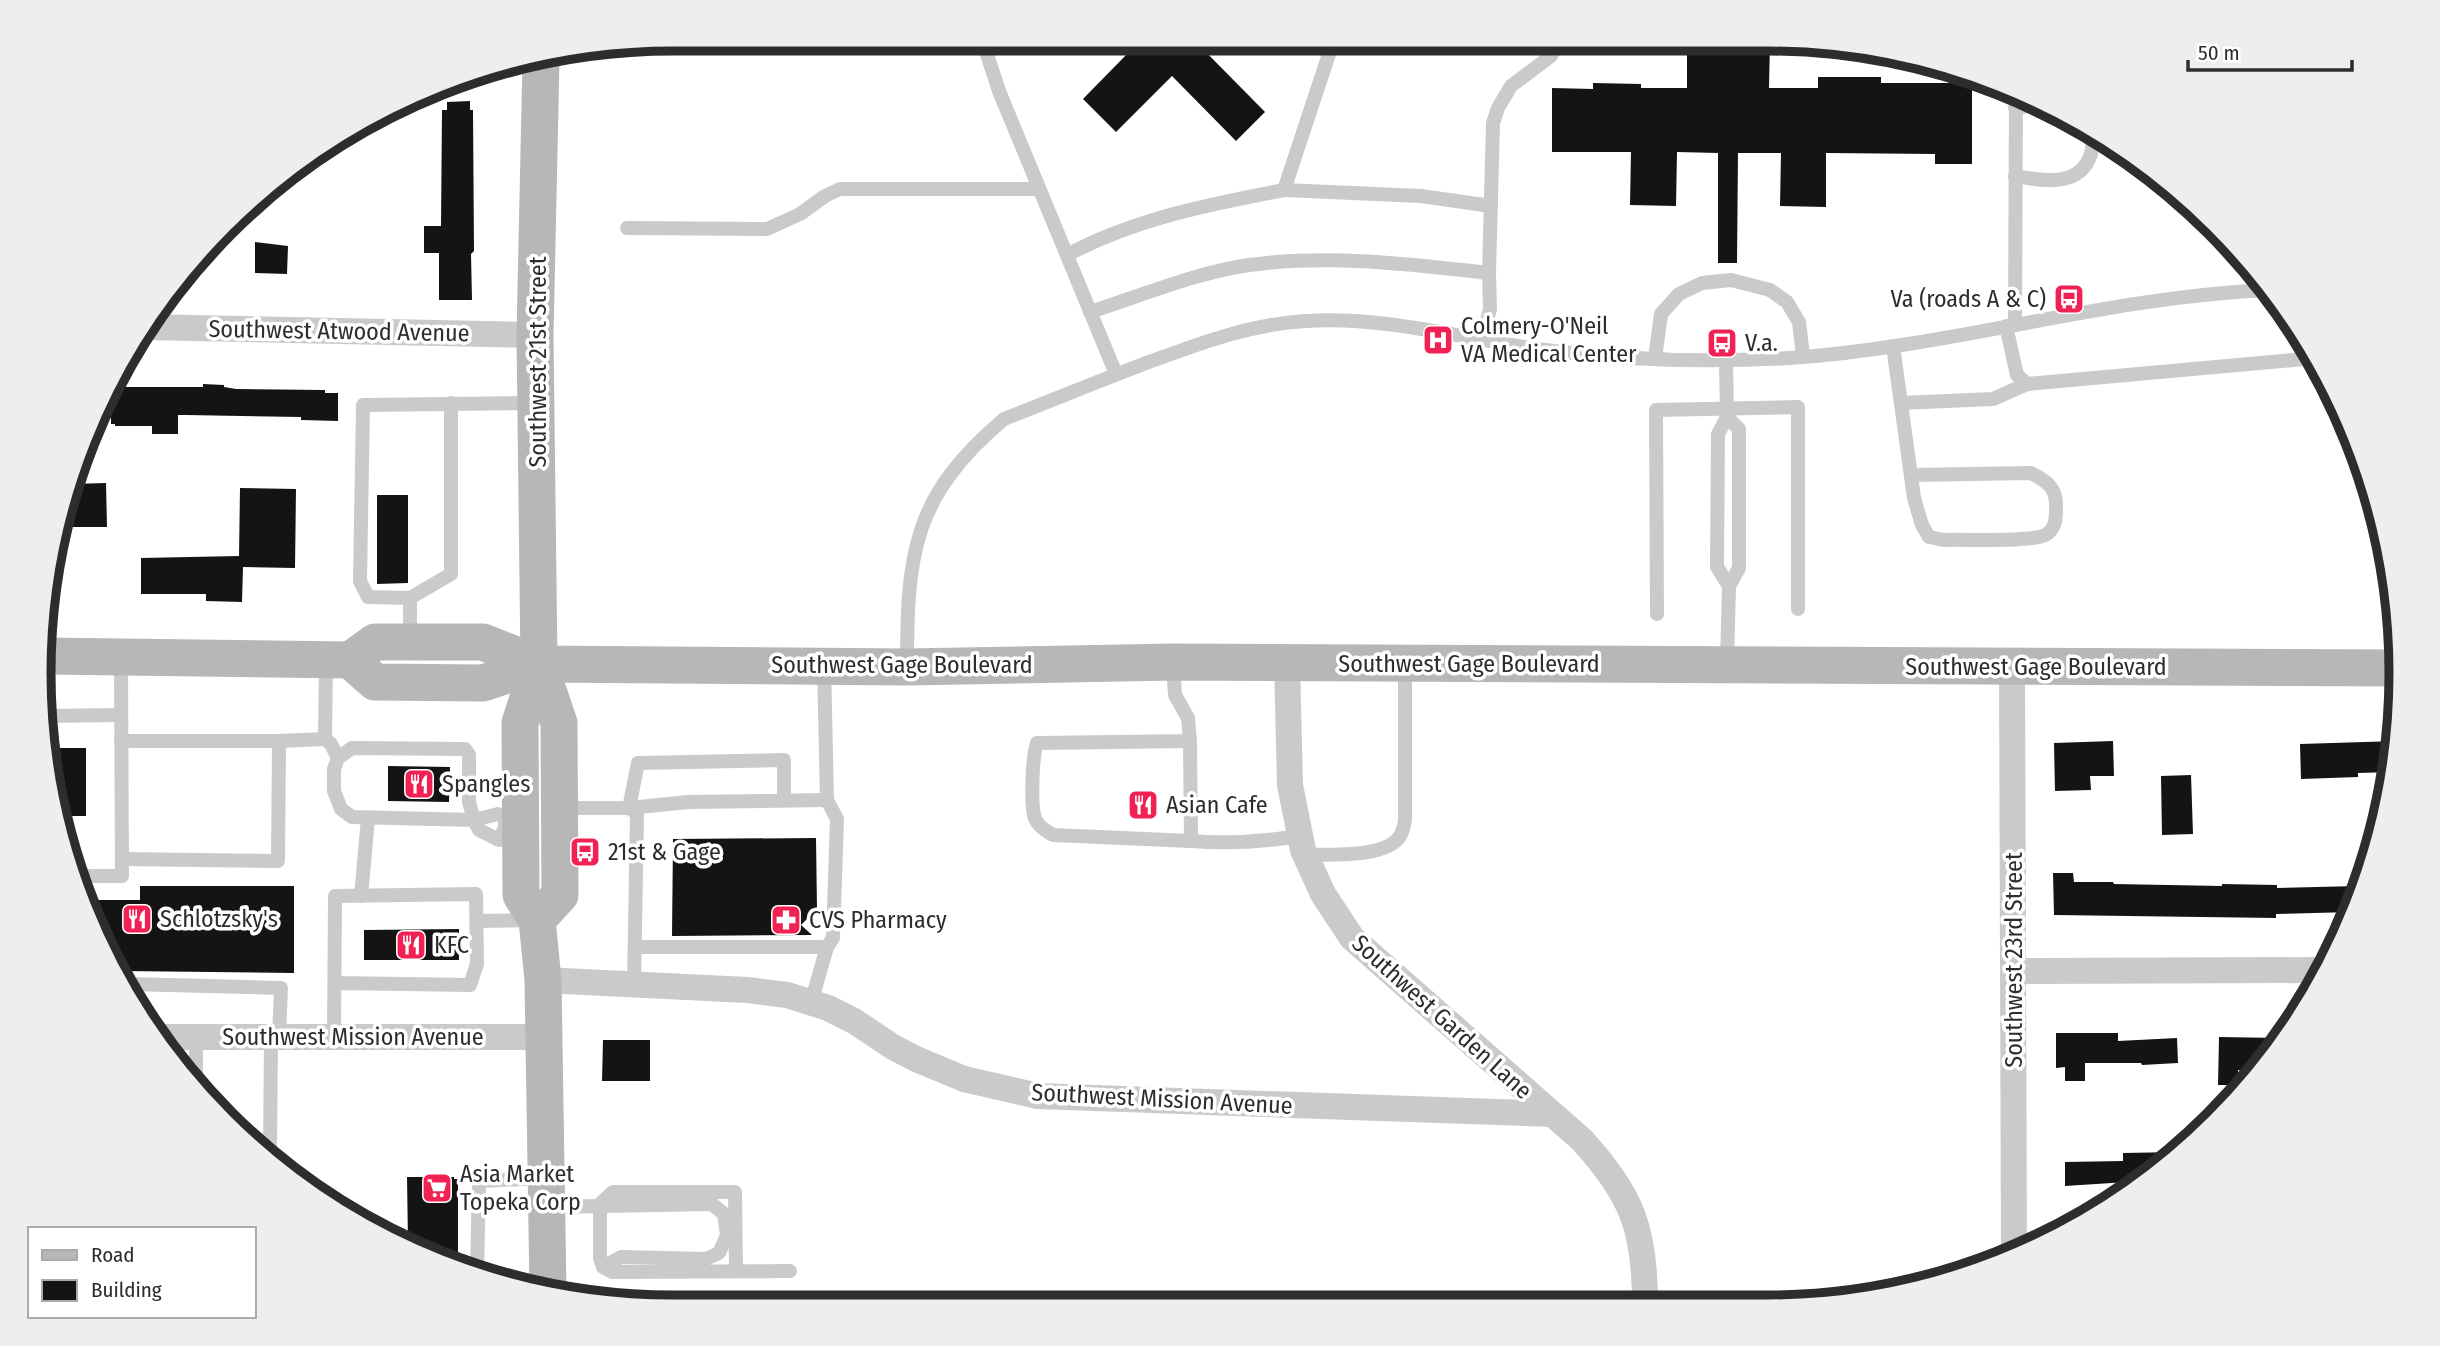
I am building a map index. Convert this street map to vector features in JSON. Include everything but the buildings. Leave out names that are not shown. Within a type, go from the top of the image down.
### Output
[{"type":"main road","name":"Southwest 21st Street","points":[[537,920],[560,895],[559,723],[539,664],[535,335],[541,66]]},
{"type":"main road","name":"Southwest Gage Boulevard","points":[[338,660],[375,642],[483,642],[539,664]]},
{"type":"main road","points":[[51,656],[338,660]]},
{"type":"main road","name":"Southwest Gage Boulevard","points":[[338,660],[375,682],[483,683],[539,664],[906,667],[1173,662],[2389,668]]},
{"type":"main road","name":"Southwest 21st Street","points":[[539,664],[520,723],[508,832],[521,895],[537,920],[543,981],[548,1282]]},
{"type":"street","name":"Southwest Atwood Avenue","points":[[156,327],[535,335]]},
{"type":"street","name":"Southwest Garden Lane","points":[[1287,664],[1290,785],[1302,845],[1323,894],[1352,938],[1582,1140],[1607,1168],[1627,1201],[1640,1237],[1645,1270],[1645,1295]]},
{"type":"street","name":"Southwest 23rd Street","points":[[2012,667],[2014,1244]]},
{"type":"street","points":[[2014,971],[2313,970]]},
{"type":"street","name":"Southwest Mission Avenue","points":[[543,981],[748,990],[787,995],[854,1021],[893,1047],[928,1064],[989,1086],[1038,1096],[1552,1114]]},
{"type":"street","name":"Southwest Mission Avenue","points":[[169,1037],[544,1037]]},
{"type":"lane","points":[[986,51],[999,91],[1116,374]]},
{"type":"lane","points":[[1284,190],[1330,51]]},
{"type":"lane","points":[[1482,340],[1490,309],[1493,123],[1511,86],[1553,51]]},
{"type":"lane","points":[[2015,103],[2011,325],[2017,375],[2027,384]]},
{"type":"lane","points":[[2015,108],[2024,107]]},
{"type":"lane","points":[[2015,176],[2066,180],[2077,174],[2088,162],[2092,143]]},
{"type":"lane","points":[[627,228],[767,229],[800,214],[840,189],[1039,188]]},
{"type":"lane","points":[[1067,254],[1090,242],[1169,214],[1284,190],[1421,196],[1491,206]]},
{"type":"lane","points":[[1090,312],[1206,275],[1247,265],[1341,260],[1489,273]]},
{"type":"lane","points":[[1656,359],[1661,314],[1679,294],[1702,283],[1731,280],[1770,290],[1787,302],[1799,323],[1803,356]]},
{"type":"lane","points":[[906,667],[907,607],[913,555],[928,511],[952,471],[976,443],[1004,419],[1215,337],[1265,326],[1306,321],[1376,323],[1589,355],[1726,360],[1803,356],[1893,346],[2163,300],[2259,291]]},
{"type":"lane","points":[[1893,346],[1910,474],[1914,498],[1922,525],[1930,537],[1944,540],[2033,538],[2048,534],[2056,521],[2056,495],[2045,480],[2031,473],[1910,474]]},
{"type":"lane","points":[[1901,403],[1993,399],[2027,384],[2304,359]]},
{"type":"lane","points":[[1726,360],[1727,412],[1718,434],[1717,567],[1729,586]]},
{"type":"lane","points":[[452,403],[452,574],[410,598],[368,597],[360,581],[362,405],[452,403],[536,403]]},
{"type":"lane","points":[[1657,614],[1656,410],[1727,412],[1798,407],[1798,609]]},
{"type":"lane","points":[[1727,412],[1739,429],[1739,568],[1729,586],[1727,666]]},
{"type":"lane","points":[[410,598],[410,642]]},
{"type":"lane","points":[[85,876],[122,876],[121,659]]},
{"type":"lane","points":[[338,660],[325,739],[338,758]]},
{"type":"lane","points":[[1173,662],[1175,695],[1188,718],[1191,841]]},
{"type":"lane","points":[[1190,741],[1037,743],[1033,754],[1034,816],[1040,827],[1053,835],[1228,844],[1262,842],[1365,853],[1378,850],[1397,839],[1405,820],[1405,664]]},
{"type":"lane","points":[[811,1003],[833,938],[837,819],[828,800],[824,666]]},
{"type":"lane","points":[[52,716],[121,715]]},
{"type":"lane","points":[[121,741],[325,739]]},
{"type":"lane","points":[[122,859],[278,861],[279,741]]},
{"type":"lane","points":[[508,832],[479,830],[474,820],[469,802],[469,755],[465,748],[352,748],[338,758],[334,769],[334,791],[341,809],[352,817],[474,820],[498,814],[505,817],[508,832]]},
{"type":"lane","points":[[629,808],[638,763],[784,760],[784,800]]},
{"type":"lane","points":[[560,808],[629,808],[688,802],[828,800]]},
{"type":"lane","points":[[629,808],[637,814],[634,986]]},
{"type":"lane","points":[[361,896],[368,818]]},
{"type":"lane","points":[[334,1037],[335,896],[476,894],[477,964],[470,985],[335,983]]},
{"type":"lane","points":[[477,921],[537,920]]},
{"type":"lane","points":[[635,947],[828,947]]},
{"type":"lane","points":[[134,984],[281,988],[275,1037],[270,1147]]},
{"type":"lane","points":[[196,1037],[196,1072]]},
{"type":"lane","points":[[477,1263],[480,1181],[600,1204],[712,1204],[724,1214],[727,1236],[719,1253],[706,1259],[621,1257],[603,1267]]},
{"type":"lane","points":[[736,1270],[735,1192],[613,1192],[600,1204],[600,1258],[603,1267],[612,1272],[790,1271]]},
{"type":"place","name":"Va (roads A & C)","points":[[2069,299]]},
{"type":"place","name":"Colmery-O'Neil VA Medical Center","points":[[1438,340]]},
{"type":"place","name":"V.a.","points":[[1722,343]]},
{"type":"place","name":"Spangles","points":[[419,784]]},
{"type":"place","name":"Asian Cafe","points":[[1143,805]]},
{"type":"place","name":"21st & Gage","points":[[585,852]]},
{"type":"place","name":"Schlotzsky's","points":[[137,919]]},
{"type":"place","name":"CVS Pharmacy","points":[[786,920]]},
{"type":"place","name":"KFC","points":[[411,945]]},
{"type":"place","name":"Asia Market Topeka Corp","points":[[437,1188]]}]
